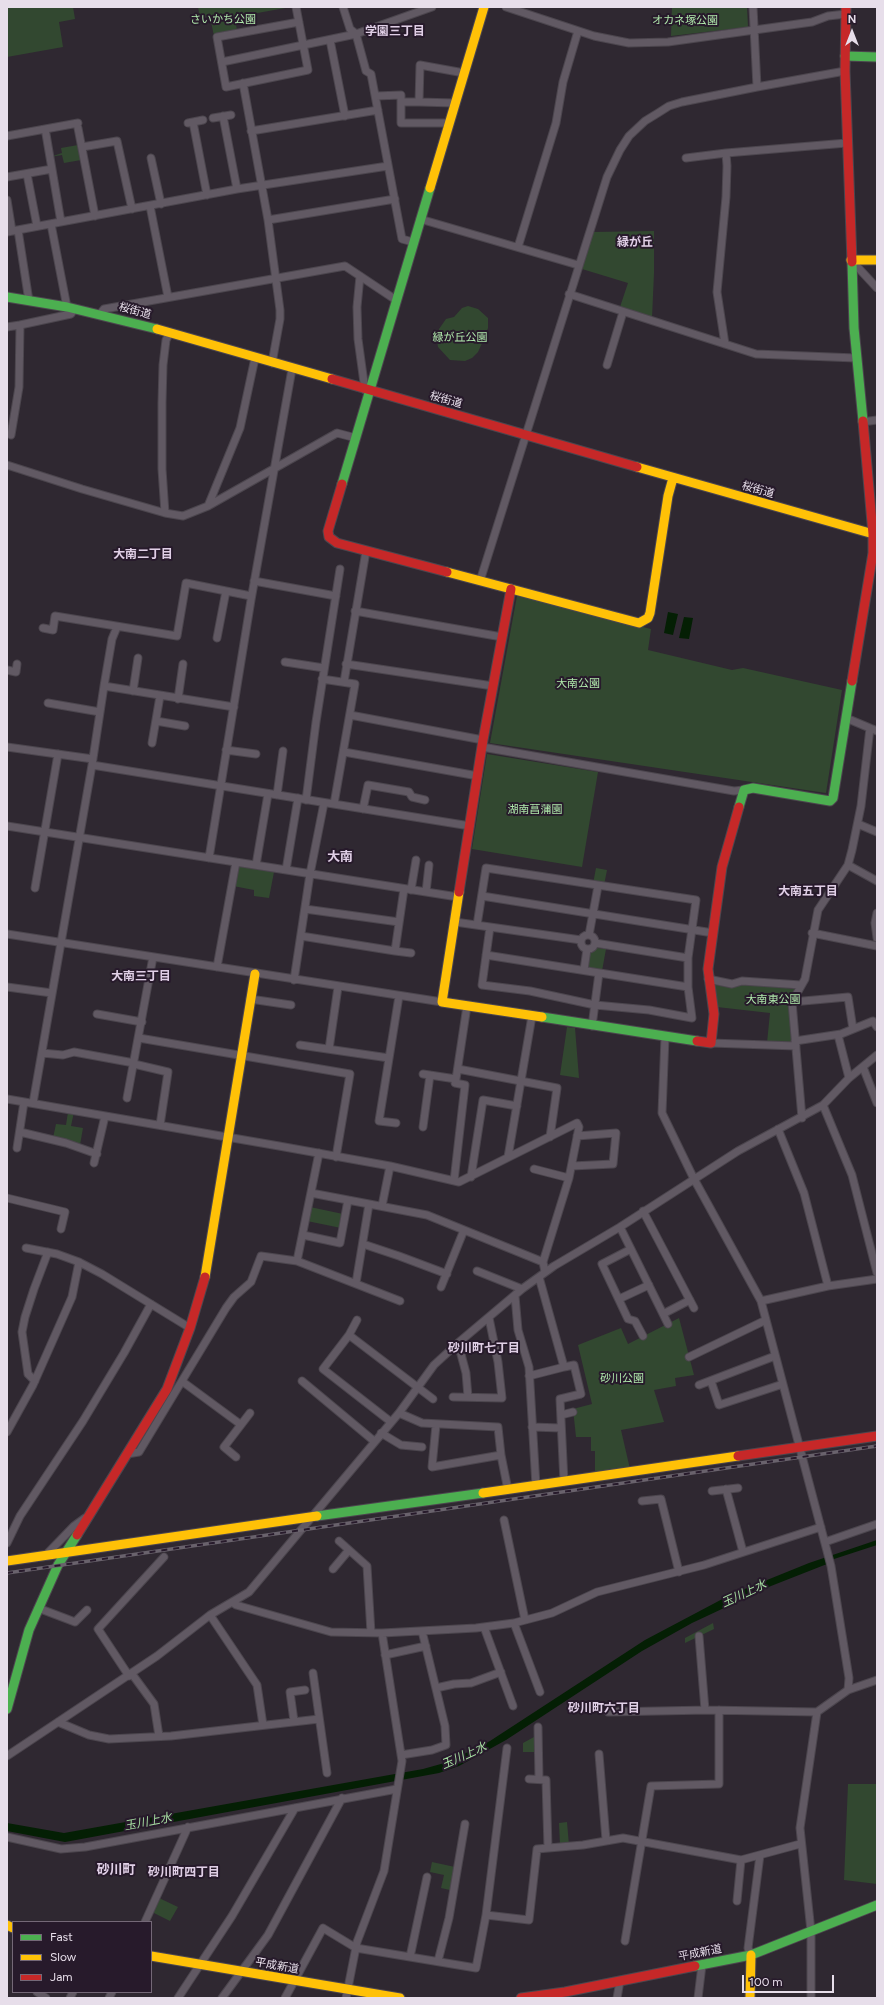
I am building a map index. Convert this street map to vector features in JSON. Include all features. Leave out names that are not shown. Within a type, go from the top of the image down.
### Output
[{"type":"street","points":[[296,7],[299,22],[303,46],[308,70],[226,87],[218,37],[299,22]]},
{"type":"street","points":[[343,7],[350,29],[356,34],[366,71],[371,74],[402,239],[413,242]]},
{"type":"street","points":[[222,62],[356,34],[432,7]]},
{"type":"street","points":[[484,7],[368,391],[328,534],[333,542],[639,623],[645,622],[650,613],[668,496],[673,478]]},
{"type":"street","points":[[350,715],[483,744],[734,791],[753,788],[830,801],[835,793],[875,535],[856,358],[847,143],[845,72],[846,11],[812,22],[657,43],[629,43],[578,31],[506,7]]},
{"type":"street","points":[[753,7],[757,87]]},
{"type":"street","points":[[518,247],[556,123],[563,82],[578,31]]},
{"type":"street","points":[[330,40],[344,116]]},
{"type":"street","points":[[845,56],[877,57]]},
{"type":"street","points":[[419,102],[420,66],[464,73]]},
{"type":"street","points":[[480,581],[578,265],[607,177],[620,150],[629,136],[645,121],[669,106],[757,87],[845,72]]},
{"type":"street","points":[[243,83],[268,220],[276,277],[280,319],[272,363]]},
{"type":"street","points":[[376,96],[401,95],[401,123],[449,124]]},
{"type":"street","points":[[401,102],[455,103]]},
{"type":"street","points":[[251,131],[378,110]]},
{"type":"street","points":[[212,118],[227,116],[237,189]]},
{"type":"street","points":[[203,120],[191,122],[207,195]]},
{"type":"street","points":[[7,136],[78,126],[95,216]]},
{"type":"street","points":[[46,134],[62,222]]},
{"type":"street","points":[[82,147],[117,141],[132,209]]},
{"type":"street","points":[[686,158],[726,153],[847,143]]},
{"type":"street","points":[[725,344],[717,292],[726,203],[726,153]]},
{"type":"street","points":[[151,158],[161,204]]},
{"type":"street","points":[[12,231],[237,189],[388,166]]},
{"type":"street","points":[[7,177],[52,169]]},
{"type":"street","points":[[27,174],[37,226]]},
{"type":"street","points":[[268,220],[395,199]]},
{"type":"street","points":[[7,200],[12,231],[29,300]]},
{"type":"street","points":[[150,206],[168,297]]},
{"type":"street","points":[[420,219],[578,265]]},
{"type":"street","points":[[7,327],[71,314],[71,308],[51,224]]},
{"type":"street","points":[[851,260],[877,260]]},
{"type":"street","points":[[851,260],[877,288]]},
{"type":"street","points":[[100,314],[104,310],[168,297],[345,266],[396,300]]},
{"type":"street","points":[[360,276],[357,307],[358,339],[368,391]]},
{"type":"street","points":[[569,294],[756,354],[856,358]]},
{"type":"street","name":"桜街道","points":[[7,297],[100,314],[170,333],[368,391],[875,535]]},
{"type":"street","points":[[607,365],[623,312]]},
{"type":"street","points":[[11,435],[19,387],[20,325]]},
{"type":"street","points":[[165,513],[162,469],[162,403],[166,340],[170,333]]},
{"type":"street","points":[[208,506],[240,428],[255,358]]},
{"type":"street","points":[[208,858],[234,707],[251,596],[275,470],[292,369]]},
{"type":"street","points":[[862,422],[877,420]]},
{"type":"street","points":[[7,465],[82,490],[165,513],[183,516],[208,506],[275,470],[337,433],[356,438]]},
{"type":"street","points":[[344,682],[366,551]]},
{"type":"street","points":[[286,870],[302,799],[340,569]]},
{"type":"street","points":[[254,581],[336,596]]},
{"type":"street","points":[[43,628],[53,630],[55,616],[177,636],[186,583],[251,596]]},
{"type":"street","points":[[442,1002],[483,744],[511,589]]},
{"type":"street","points":[[216,638],[226,591]]},
{"type":"street","points":[[355,611],[502,637]]},
{"type":"street","points":[[33,1103],[112,639],[117,627]]},
{"type":"street","points":[[133,691],[138,658]]},
{"type":"street","points":[[285,662],[324,668]]},
{"type":"street","points":[[7,670],[16,672],[17,664]]},
{"type":"street","points":[[178,699],[183,664]]},
{"type":"street","points":[[346,664],[493,686]]},
{"type":"street","points":[[322,679],[355,684],[334,804]]},
{"type":"street","points":[[104,686],[234,707]]},
{"type":"street","points":[[152,743],[160,696]]},
{"type":"street","points":[[48,703],[100,712]]},
{"type":"street","points":[[802,1118],[792,1002],[805,979],[812,933],[818,910],[848,865],[858,824],[874,730],[846,718]]},
{"type":"street","points":[[156,721],[185,726]]},
{"type":"street","points":[[7,746],[58,754],[92,762],[221,786],[470,826]]},
{"type":"street","points":[[226,750],[256,754]]},
{"type":"street","points":[[277,795],[283,751]]},
{"type":"street","points":[[344,752],[478,776]]},
{"type":"street","points":[[35,888],[58,754]]},
{"type":"street","points":[[363,809],[368,785],[410,792],[412,797],[425,800]]},
{"type":"street","points":[[711,1043],[714,1009],[708,979],[713,933],[722,867],[744,790]]},
{"type":"street","points":[[256,865],[268,794]]},
{"type":"street","points":[[294,980],[302,936],[310,874],[324,803]]},
{"type":"street","points":[[858,824],[877,832]]},
{"type":"street","points":[[7,826],[458,897]]},
{"type":"street","points":[[394,951],[399,922],[416,860]]},
{"type":"street","points":[[217,967],[236,862]]},
{"type":"street","points":[[426,892],[430,865]]},
{"type":"street","points":[[848,865],[877,881]]},
{"type":"street","points":[[477,925],[486,868],[696,900],[688,958],[688,987],[692,1018],[649,1010],[595,1005],[530,991],[482,985],[490,927]]},
{"type":"street","points":[[590,935],[598,886]]},
{"type":"street","points":[[482,896],[713,933]]},
{"type":"street","points":[[305,909],[399,922]]},
{"type":"street","points":[[877,914],[877,938]]},
{"type":"street","points":[[455,922],[581,940]]},
{"type":"street","points":[[812,933],[877,946]]},
{"type":"street","points":[[7,934],[338,987],[711,1043],[795,1044],[838,1034],[873,1021],[877,1027]]},
{"type":"street","points":[[581,940],[585,935],[590,935],[595,939],[595,943],[592,948],[587,949]]},
{"type":"street","points":[[302,936],[411,953]]},
{"type":"street","points":[[581,940],[582,945],[587,949]]},
{"type":"street","points":[[595,943],[688,958]]},
{"type":"street","points":[[584,970],[587,949]]},
{"type":"street","points":[[486,956],[688,987]]},
{"type":"street","points":[[127,1098],[153,957]]},
{"type":"street","points":[[592,1026],[599,973]]},
{"type":"street","points":[[7,1709],[24,1646],[38,1608],[65,1553],[167,1388],[190,1328],[208,1262],[255,974]]},
{"type":"street","points":[[708,979],[732,984],[742,981],[801,985]]},
{"type":"street","points":[[329,1049],[338,987]]},
{"type":"street","points":[[7,988],[52,993]]},
{"type":"street","points":[[396,1123],[379,1121],[399,996]]},
{"type":"street","points":[[792,1002],[848,997],[853,1029]]},
{"type":"street","points":[[250,999],[291,1005]]},
{"type":"street","points":[[454,1181],[465,1085],[455,1083],[468,1006]]},
{"type":"street","points":[[97,1014],[142,1022]]},
{"type":"street","points":[[508,1157],[532,1016]]},
{"type":"street","points":[[838,1034],[849,1078]]},
{"type":"street","points":[[665,1037],[662,1113],[694,1179],[761,1301],[831,1566],[849,1678],[848,1690]]},
{"type":"street","points":[[139,1038],[350,1074],[336,1157]]},
{"type":"street","points":[[300,1045],[389,1058]]},
{"type":"street","points":[[42,1053],[63,1055],[74,1052],[168,1072],[160,1125]]},
{"type":"street","points":[[7,1756],[130,1675],[210,1615],[249,1592],[391,1422],[434,1365],[522,1289],[545,1272],[620,1227],[738,1151],[778,1129],[802,1118],[823,1105],[849,1078],[877,1055]]},
{"type":"street","points":[[862,1067],[877,1103]]},
{"type":"street","points":[[458,1069],[557,1088],[550,1137]]},
{"type":"street","points":[[423,1127],[426,1074],[456,1079]]},
{"type":"street","points":[[7,1099],[228,1136],[390,1166],[459,1182],[577,1124],[579,1127],[578,1136],[572,1166],[543,1262],[545,1272]]},
{"type":"street","points":[[471,1177],[483,1100],[517,1106]]},
{"type":"street","points":[[17,1148],[24,1102]]},
{"type":"street","points":[[823,1105],[852,1175],[877,1273]]},
{"type":"street","points":[[94,1163],[105,1116]]},
{"type":"street","points":[[778,1129],[804,1193],[828,1286]]},
{"type":"street","points":[[20,1132],[66,1143],[97,1154]]},
{"type":"street","points":[[572,1166],[613,1164],[616,1133],[578,1136]]},
{"type":"street","points":[[297,1261],[319,1153]]},
{"type":"street","points":[[382,1206],[390,1166]]},
{"type":"street","points":[[534,1169],[569,1178]]},
{"type":"street","points":[[311,1193],[427,1215],[543,1262]]},
{"type":"street","points":[[7,1198],[65,1212],[61,1229]]},
{"type":"street","points":[[303,1235],[340,1242],[348,1200]]},
{"type":"street","points":[[356,1283],[369,1204]]},
{"type":"street","points":[[644,1211],[694,1308]]},
{"type":"street","points":[[620,1227],[668,1324]]},
{"type":"street","points":[[441,1287],[464,1230]]},
{"type":"street","points":[[363,1244],[447,1274]]},
{"type":"street","points":[[26,1248],[48,1252],[79,1262],[102,1274],[190,1328]]},
{"type":"street","points":[[631,1249],[602,1264],[628,1318],[635,1321],[643,1336]]},
{"type":"street","points":[[35,1381],[28,1374],[22,1332],[27,1308],[48,1252]]},
{"type":"street","points":[[127,1454],[139,1452],[230,1303],[251,1282],[261,1256],[297,1261],[400,1301]]},
{"type":"street","points":[[7,1432],[35,1381],[72,1297],[79,1262]]},
{"type":"street","points":[[478,1271],[522,1289]]},
{"type":"street","points":[[539,1276],[564,1367]]},
{"type":"street","points":[[761,1301],[828,1286],[877,1279]]},
{"type":"street","points":[[618,1299],[649,1285]]},
{"type":"street","points":[[515,1296],[518,1330],[529,1376],[536,1486]]},
{"type":"street","points":[[664,1314],[690,1300]]},
{"type":"street","points":[[7,1544],[20,1516],[83,1421],[124,1353],[151,1304]]},
{"type":"street","points":[[453,1397],[502,1398],[498,1362],[489,1318]]},
{"type":"street","points":[[357,1320],[349,1334],[323,1369],[391,1422]]},
{"type":"street","points":[[690,1357],[766,1320]]},
{"type":"street","points":[[349,1334],[433,1399]]},
{"type":"street","points":[[458,1343],[466,1373],[468,1397]]},
{"type":"street","points":[[699,1385],[775,1356]]},
{"type":"street","points":[[529,1376],[574,1365],[581,1394],[560,1399],[564,1482]]},
{"type":"street","points":[[302,1381],[374,1441]]},
{"type":"street","points":[[710,1381],[719,1405],[783,1384]]},
{"type":"street","points":[[183,1382],[240,1424]]},
{"type":"street","points":[[561,1415],[573,1412]]},
{"type":"street","points":[[236,1457],[224,1447],[240,1424],[250,1413]]},
{"type":"street","points":[[398,1413],[422,1423],[436,1425],[498,1427],[501,1455],[508,1490]]},
{"type":"street","points":[[436,1425],[432,1467],[501,1455]]},
{"type":"street","points":[[532,1427],[561,1428]]},
{"type":"street","points":[[381,1433],[401,1445],[422,1447]]},
{"type":"street","points":[[7,1561],[877,1436]]},
{"type":"street","points":[[712,1491],[738,1488]]},
{"type":"street","points":[[726,1490],[743,1552]]},
{"type":"street","points":[[642,1501],[661,1499],[679,1572]]},
{"type":"street","points":[[46,1555],[74,1526],[88,1516]]},
{"type":"street","points":[[504,1520],[525,1620]]},
{"type":"street","points":[[824,1542],[877,1524]]},
{"type":"street","points":[[232,1602],[236,1606],[331,1632],[382,1633],[514,1623],[552,1613],[597,1592],[679,1572],[821,1527]]},
{"type":"street","points":[[339,1541],[367,1566],[371,1633]]},
{"type":"street","points":[[333,1568],[350,1550]]},
{"type":"street","points":[[159,1736],[154,1704],[130,1675],[98,1629],[164,1557]]},
{"type":"street","points":[[38,1608],[76,1622],[86,1610]]},
{"type":"street","points":[[210,1615],[257,1685],[263,1725]]},
{"type":"street","points":[[514,1623],[540,1692]]},
{"type":"street","points":[[484,1626],[513,1706]]},
{"type":"street","points":[[401,1755],[432,1750],[446,1745],[445,1726],[422,1631]]},
{"type":"street","points":[[347,1994],[356,1948],[384,1871],[400,1768],[401,1755],[382,1633]]},
{"type":"street","points":[[700,1636],[705,1710]]},
{"type":"street","points":[[385,1655],[426,1646]]},
{"type":"street","points":[[436,1688],[454,1684],[471,1683],[501,1672]]},
{"type":"street","points":[[313,1673],[327,1773]]},
{"type":"street","points":[[608,1712],[719,1710],[817,1712],[848,1690],[877,1680]]},
{"type":"street","points":[[294,1721],[290,1692],[305,1690]]},
{"type":"street","points":[[625,1941],[650,1786],[719,1784],[719,1710]]},
{"type":"street","points":[[811,1998],[811,1932],[800,1844],[801,1814],[817,1712]]},
{"type":"street","points":[[58,1722],[89,1735],[109,1739],[159,1736],[319,1718]]},
{"type":"street","points":[[538,1727],[539,1779]]},
{"type":"street","points":[[285,1998],[322,1928],[356,1948],[476,1968],[486,1915],[506,1748]]},
{"type":"street","points":[[599,1754],[606,1840]]},
{"type":"street","points":[[529,1779],[546,1780],[548,1848]]},
{"type":"street","points":[[7,1837],[61,1849],[85,1847],[396,1789]]},
{"type":"street","points":[[222,1998],[243,1972],[268,1935],[342,1798]]},
{"type":"street","points":[[178,1998],[202,1964],[232,1916],[296,1808]]},
{"type":"street","points":[[438,1962],[449,1918],[465,1824]]},
{"type":"street","points":[[145,1921],[188,1827]]},
{"type":"street","points":[[486,1915],[529,1920],[538,1848],[583,1845],[622,1838],[742,1860],[800,1844]]},
{"type":"street","points":[[750,1998],[751,1955],[748,1948],[760,1855]]},
{"type":"street","points":[[737,1901],[742,1860]]},
{"type":"street","points":[[410,1957],[427,1877]]},
{"type":"street","name":"平成新道","points":[[521,1998],[565,1992],[751,1955],[877,1905]]},
{"type":"street","name":"平成新道","points":[[152,1956],[294,1981],[347,1994],[400,1998]]},
{"type":"street","points":[[698,1998],[702,1965]]},
{"type":"street","points":[[617,1998],[620,1981]]},
{"type":"green space","points":[[7,7],[73,7],[75,19],[59,22],[63,47],[7,57]]},
{"type":"green space","name":"さいかち公園","points":[[198,7],[291,7],[235,17],[237,31],[214,36],[210,17],[200,18]]},
{"type":"green space","name":"オカネ塚公園","points":[[672,7],[747,7],[748,27],[671,36]]},
{"type":"green space","points":[[78,145],[81,160],[64,163],[62,155],[50,157],[62,153],[61,148]]},
{"type":"green space","points":[[654,231],[652,318],[620,307],[628,283],[582,269],[593,232]]},
{"type":"green space","name":"緑が丘公園","points":[[468,306],[478,309],[488,318],[488,328],[478,352],[472,358],[465,361],[450,360],[438,347],[437,340],[439,329],[446,319],[454,317],[462,308]]},
{"type":"green space","name":"大南公園","points":[[517,596],[651,629],[648,650],[732,670],[743,668],[842,690],[826,793],[490,743]]},
{"type":"green space","name":"湖南菖蒲園","points":[[487,754],[598,772],[582,867],[472,849]]},
{"type":"green space","points":[[237,866],[274,872],[269,898],[254,896],[254,890],[233,886]]},
{"type":"green space","points":[[596,868],[607,870],[604,885],[593,884]]},
{"type":"green space","points":[[597,948],[606,949],[602,971],[586,968],[589,954]]},
{"type":"green space","name":"大南東公園","points":[[742,983],[795,989],[789,999],[792,1045],[767,1043],[770,1013],[717,1007],[711,984],[731,988]]},
{"type":"green space","points":[[567,1027],[575,1028],[579,1078],[560,1075]]},
{"type":"green space","points":[[68,1112],[74,1112],[71,1126],[83,1128],[80,1145],[53,1138],[56,1124],[66,1125]]},
{"type":"green space","points":[[310,1207],[343,1214],[341,1228],[307,1221]]},
{"type":"green space","name":"砂川公園","points":[[679,1318],[694,1375],[675,1378],[676,1386],[654,1390],[664,1422],[621,1430],[630,1469],[595,1475],[595,1451],[591,1451],[591,1437],[576,1437],[573,1409],[592,1404],[578,1345],[621,1328],[628,1344]]},
{"type":"green space","points":[[713,1623],[714,1629],[685,1643],[685,1638]]},
{"type":"green space","points":[[534,1737],[534,1752],[523,1752],[523,1743]]},
{"type":"green space","points":[[848,1784],[877,1784],[877,1884],[844,1880]]},
{"type":"green space","points":[[567,1822],[569,1845],[560,1845],[559,1823]]},
{"type":"green space","points":[[432,1862],[455,1867],[450,1890],[441,1888],[444,1875],[430,1872]]},
{"type":"green space","points":[[159,1898],[178,1907],[170,1921],[152,1912]]},
{"type":"water","points":[[668,612],[678,614],[673,635],[664,633]]},
{"type":"water","points":[[684,617],[693,618],[689,639],[679,638]]},
{"type":"water","name":"玉川上水","points":[[877,1540],[877,1545],[834,1559],[827,1564],[771,1586],[692,1623],[642,1651],[506,1740],[459,1766],[439,1773],[65,1842],[7,1831],[7,1823],[64,1833],[423,1769],[448,1762],[490,1741],[645,1640],[730,1595],[809,1563]]},
{"type":"railway","points":[[7,1573],[877,1446]]},
{"type":"traffic: fast","points":[[845,56],[877,57]]},
{"type":"traffic: fast","points":[[342,484],[430,188]]},
{"type":"traffic: fast","points":[[852,262],[854,328],[863,421]]},
{"type":"traffic: fast","points":[[7,297],[67,307],[157,329]]},
{"type":"traffic: fast","points":[[739,807],[744,790],[753,788],[830,801],[833,798],[852,681]]},
{"type":"traffic: fast","points":[[542,1017],[697,1041]]},
{"type":"traffic: fast","points":[[317,1516],[483,1493]]},
{"type":"traffic: fast","points":[[7,1709],[29,1630],[58,1565],[77,1535]]},
{"type":"traffic: fast","points":[[695,1966],[751,1955],[877,1905]]},
{"type":"traffic: slow","points":[[430,188],[484,7]]},
{"type":"traffic: slow","points":[[851,260],[877,260]]},
{"type":"traffic: slow","points":[[157,329],[332,379]]},
{"type":"traffic: slow","points":[[637,467],[877,535]]},
{"type":"traffic: slow","points":[[447,572],[639,623],[648,618],[650,613],[668,496],[673,478]]},
{"type":"traffic: slow","points":[[459,892],[442,1002],[542,1017]]},
{"type":"traffic: slow","points":[[205,1277],[255,974]]},
{"type":"traffic: slow","points":[[483,1493],[738,1456]]},
{"type":"traffic: slow","points":[[7,1561],[317,1516]]},
{"type":"traffic: slow","points":[[7,1925],[12,1928]]},
{"type":"traffic: slow","points":[[750,1998],[751,1955]]},
{"type":"traffic: slow","points":[[152,1956],[400,1998]]},
{"type":"traffic: jam","points":[[846,7],[845,71],[852,262]]},
{"type":"traffic: jam","points":[[332,379],[637,467]]},
{"type":"traffic: jam","points":[[852,681],[873,553],[873,534],[863,421]]},
{"type":"traffic: jam","points":[[342,484],[328,531],[329,537],[337,543],[447,572]]},
{"type":"traffic: jam","points":[[459,892],[483,740],[511,589]]},
{"type":"traffic: jam","points":[[697,1041],[711,1043],[714,1014],[708,969],[722,867],[739,807]]},
{"type":"traffic: jam","points":[[77,1535],[167,1389],[190,1328],[205,1277]]},
{"type":"traffic: jam","points":[[738,1456],[877,1436]]},
{"type":"traffic: jam","points":[[521,1998],[565,1992],[695,1966]]},
{"type":"district","name":"学園三丁目","points":[[395,31]]},
{"type":"district","name":"緑が丘","points":[[635,242]]},
{"type":"district","name":"大南二丁目","points":[[143,554]]},
{"type":"district","name":"大南","points":[[340,857]]},
{"type":"district","name":"大南五丁目","points":[[808,891]]},
{"type":"district","name":"大南三丁目","points":[[141,976]]},
{"type":"district","name":"砂川町七丁目","points":[[484,1348]]},
{"type":"district","name":"砂川町六丁目","points":[[604,1708]]},
{"type":"district","name":"砂川町","points":[[116,1870]]},
{"type":"district","name":"砂川町四丁目","points":[[184,1872]]}]
